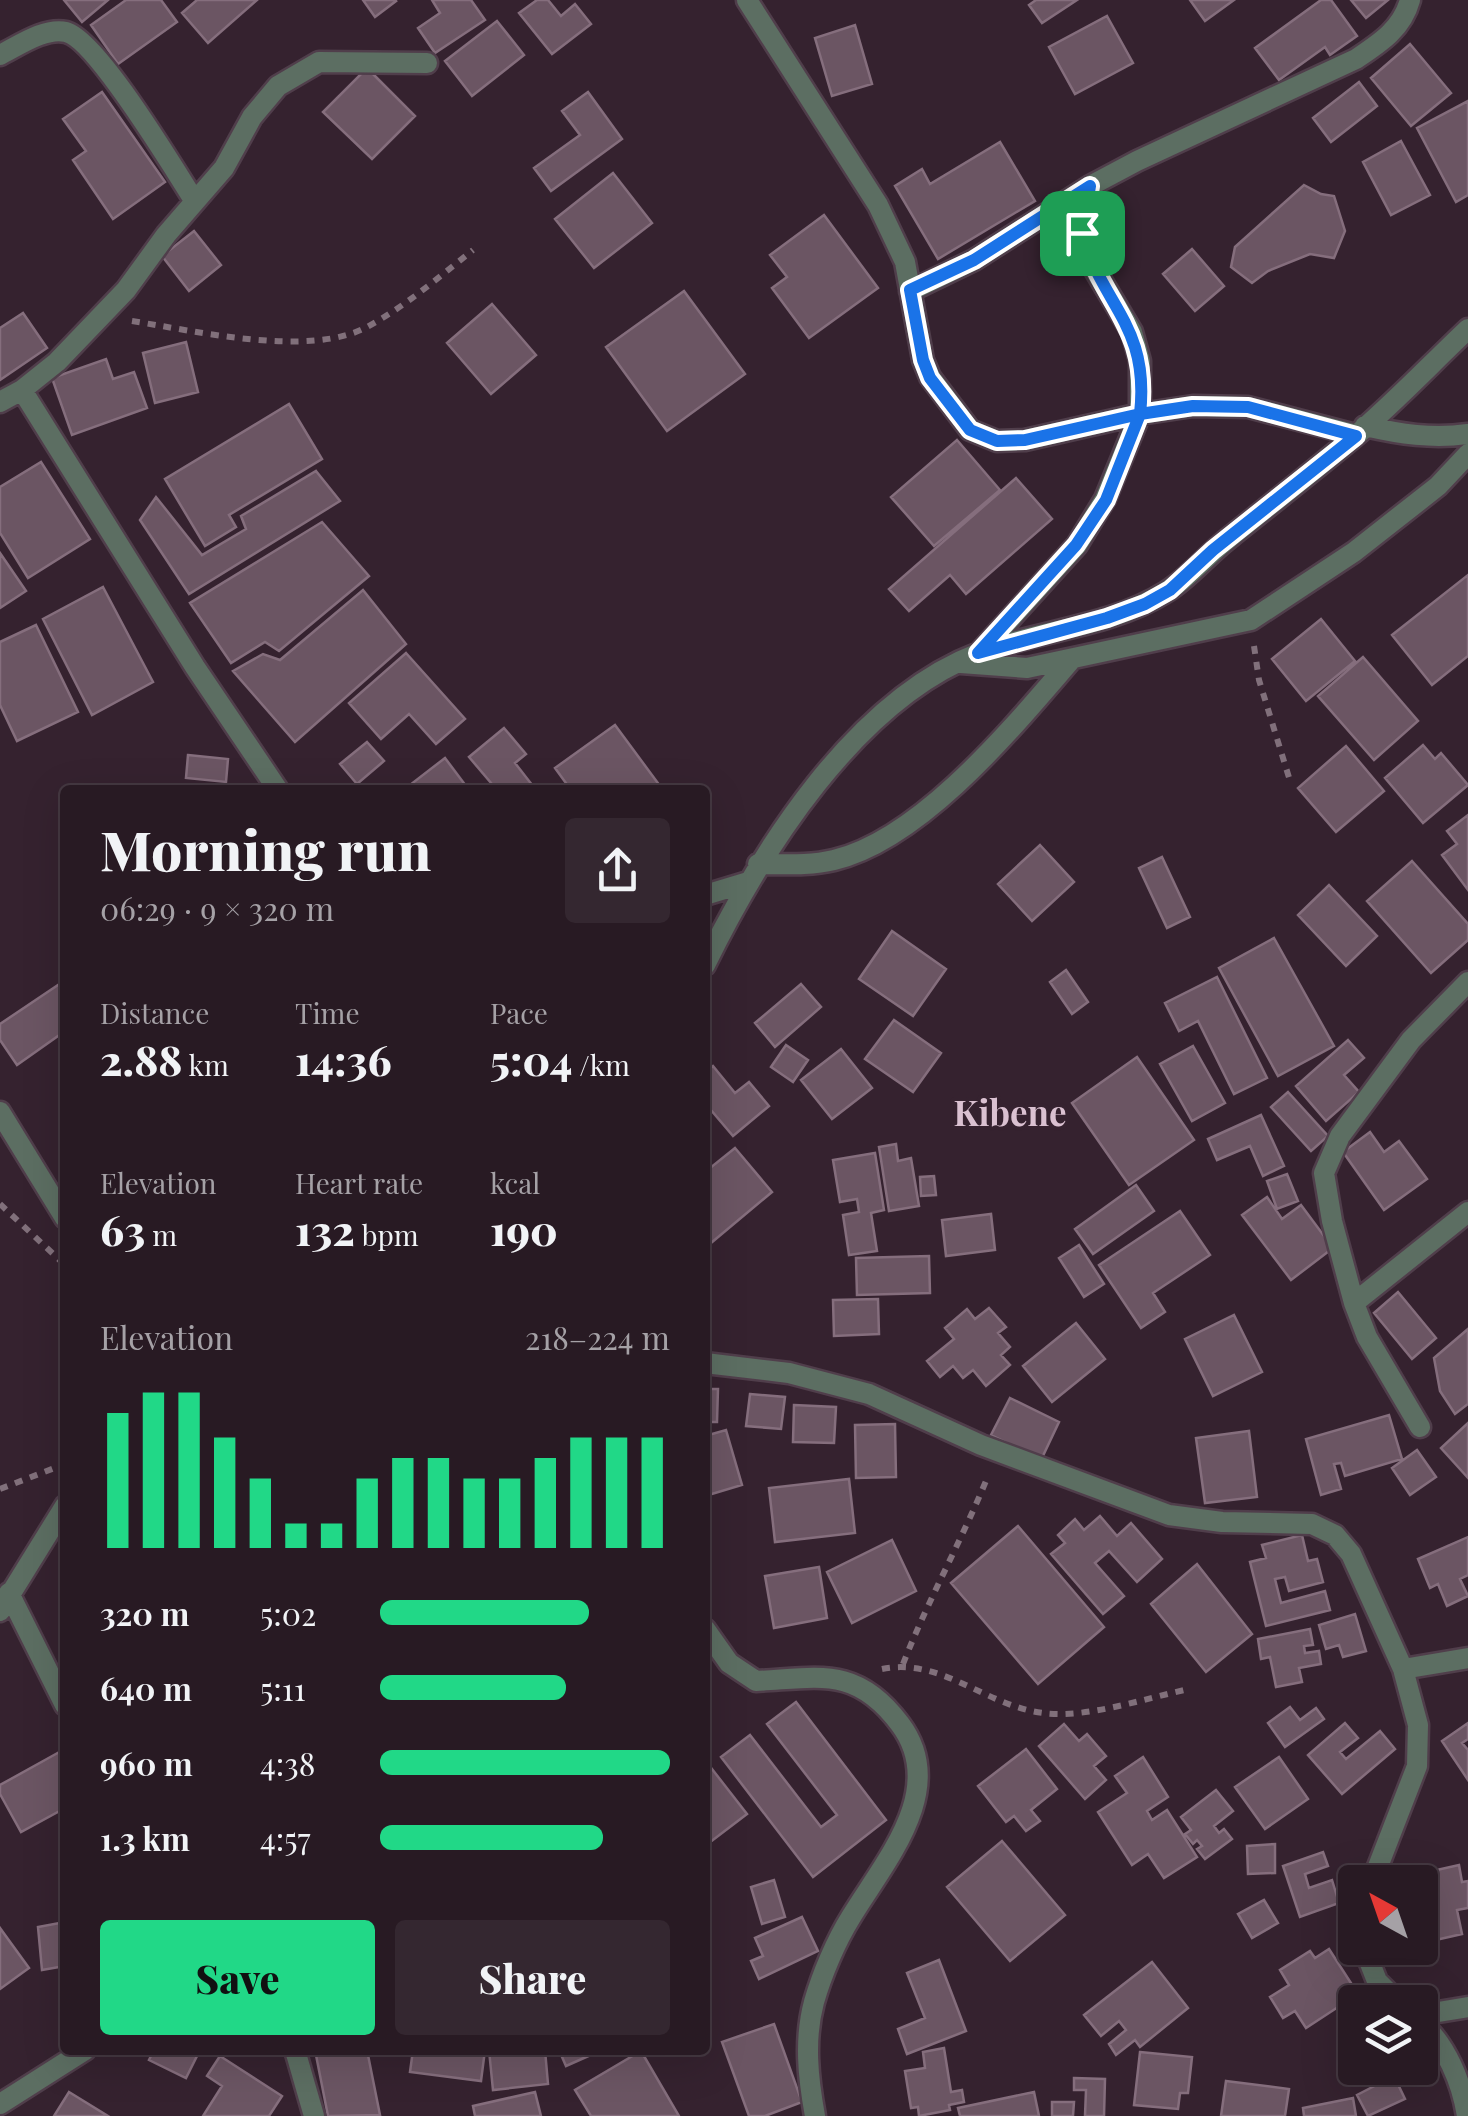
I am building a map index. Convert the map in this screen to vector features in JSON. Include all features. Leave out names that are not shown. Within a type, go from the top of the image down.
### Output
[{"type":"street","points":[[747,0],[878,205],[905,262],[923,360],[930,378],[970,430],[997,441],[1025,440],[1193,406],[1248,407],[1361,431],[1446,437],[1468,434]]},
{"type":"street","points":[[910,290],[974,260],[1137,160],[1356,59],[1384,40],[1405,17],[1410,0]]},
{"type":"street","points":[[0,55],[52,32],[63,31],[81,40],[125,95],[194,200]]},
{"type":"street","points":[[0,402],[57,362],[101,318],[224,168],[252,118],[278,86],[318,62],[427,63]]},
{"type":"street","points":[[978,653],[1076,545],[1106,500],[1140,414],[1140,361],[1132,332],[1089,260],[1082,233],[1090,186]]},
{"type":"street","points":[[710,955],[753,873],[808,792],[901,699],[954,663],[978,653],[1107,618],[1170,590],[1213,550],[1361,431],[1468,328]]},
{"type":"street","points":[[22,390],[194,667],[275,785]]},
{"type":"street","points":[[954,663],[1027,668],[1251,620],[1354,552],[1438,486],[1468,454]]},
{"type":"street","points":[[710,892],[753,873],[838,860],[905,827],[1003,739],[1071,660]]},
{"type":"street","points":[[1420,1427],[1367,1336],[1354,1302],[1325,1192],[1324,1173],[1329,1156],[1411,1040],[1468,982]]},
{"type":"street","points":[[0,1112],[60,1210]]},
{"type":"street","points":[[1354,1302],[1468,1212]]},
{"type":"street","points":[[710,1364],[789,1374],[869,1394],[998,1452],[1170,1515],[1325,1528],[1351,1554],[1403,1669],[1418,1725],[1417,1766],[1379,1865]]},
{"type":"street","points":[[60,1514],[4,1602],[60,1697]]},
{"type":"street","points":[[710,1636],[728,1663],[756,1681],[816,1676],[848,1682],[889,1709],[910,1737],[920,1775],[916,1802],[889,1860],[848,1921],[814,2001],[807,2045],[816,2116]]},
{"type":"street","points":[[1403,1669],[1468,1658]]},
{"type":"street","points":[[1438,2014],[1468,2006]]},
{"type":"street","points":[[1438,2040],[1465,2102],[1467,2116]]},
{"type":"street","points":[[0,2104],[77,2055]]},
{"type":"street","points":[[296,2055],[314,2116]]},
{"type":"path","points":[[101,318],[222,337],[289,340],[338,336],[365,328],[421,292],[473,250]]},
{"type":"path","points":[[1251,620],[1258,680],[1291,784]]},
{"type":"path","points":[[0,1204],[60,1260]]},
{"type":"path","points":[[903,1664],[998,1452]]},
{"type":"path","points":[[0,1490],[60,1466]]},
{"type":"path","points":[[848,1682],[903,1664],[922,1666],[996,1700],[1041,1713],[1065,1715],[1189,1690]]},
{"type":"building","points":[[64,0],[108,0],[82,22]]},
{"type":"building","points":[[126,0],[161,0],[177,22],[118,64],[91,25]]},
{"type":"building","points":[[197,0],[257,0],[208,43],[182,13]]},
{"type":"building","points":[[363,0],[395,0],[396,1],[375,17]]},
{"type":"building","points":[[432,0],[471,0],[485,20],[435,53],[418,28],[440,13]]},
{"type":"building","points":[[537,0],[548,0],[561,16],[575,4],[591,24],[552,54],[519,13]]},
{"type":"building","points":[[1036,0],[1077,0],[1042,23],[1029,5]]},
{"type":"building","points":[[1190,0],[1234,0],[1205,21]]},
{"type":"building","points":[[1321,0],[1331,0],[1357,36],[1330,55],[1325,47],[1279,80],[1255,48]]},
{"type":"building","points":[[1351,0],[1388,0],[1366,18]]},
{"type":"building","points":[[1107,16],[1133,63],[1075,94],[1049,47]]},
{"type":"building","points":[[497,21],[524,55],[472,96],[445,61]]},
{"type":"building","points":[[855,25],[872,84],[832,96],[815,38]]},
{"type":"building","points":[[1410,44],[1451,93],[1411,126],[1371,78]]},
{"type":"building","points":[[367,68],[415,116],[372,159],[323,112]]},
{"type":"building","points":[[1359,82],[1377,106],[1331,142],[1313,118]]},
{"type":"building","points":[[102,92],[165,182],[113,219],[73,160],[86,151],[63,119]]},
{"type":"building","points":[[588,92],[622,139],[551,191],[534,168],[580,135],[562,111]]},
{"type":"building","points":[[1468,101],[1468,195],[1456,202],[1417,128]]},
{"type":"building","points":[[1401,141],[1430,195],[1391,215],[1363,162]]},
{"type":"building","points":[[1000,142],[1035,201],[938,259],[895,186],[922,169],[930,184]]},
{"type":"building","points":[[613,173],[652,223],[594,268],[555,219]]},
{"type":"building","points":[[1304,185],[1334,196],[1345,231],[1334,258],[1310,254],[1268,271],[1252,283],[1231,267],[1235,247]]},
{"type":"building","points":[[824,215],[878,288],[809,338],[772,288],[787,277],[770,255]]},
{"type":"building","points":[[194,231],[221,265],[189,291],[162,256]]},
{"type":"building","points":[[1192,249],[1224,286],[1195,311],[1163,274]]},
{"type":"building","points":[[684,291],[745,374],[667,431],[606,347]]},
{"type":"building","points":[[492,304],[536,355],[491,394],[447,343]]},
{"type":"building","points":[[23,313],[47,348],[0,380],[0,328]]},
{"type":"building","points":[[186,342],[198,392],[155,403],[143,353]]},
{"type":"building","points":[[106,359],[113,379],[134,372],[147,408],[72,435],[52,378]]},
{"type":"building","points":[[289,404],[322,459],[229,515],[236,527],[205,546],[165,479]]},
{"type":"building","points":[[957,440],[1000,490],[934,546],[891,497]]},
{"type":"building","points":[[41,462],[90,539],[28,578],[0,533],[0,487]]},
{"type":"building","points":[[316,471],[340,501],[189,594],[140,520],[156,497],[202,555],[246,529],[241,516]]},
{"type":"building","points":[[1016,478],[1052,519],[966,594],[950,575],[909,611],[889,589]]},
{"type":"building","points":[[322,522],[369,576],[279,651],[265,642],[231,663],[190,603]]},
{"type":"building","points":[[0,553],[26,591],[0,608]]},
{"type":"building","points":[[1468,575],[1468,656],[1432,685],[1392,635]]},
{"type":"building","points":[[103,587],[153,682],[92,715],[43,619]]},
{"type":"building","points":[[363,590],[406,644],[295,742],[233,671],[263,654],[280,660]]},
{"type":"building","points":[[1321,619],[1355,661],[1306,701],[1272,659]]},
{"type":"building","points":[[36,625],[78,712],[17,741],[0,705],[0,642]]},
{"type":"building","points":[[406,653],[465,719],[436,744],[409,714],[381,739],[349,703]]},
{"type":"building","points":[[1363,657],[1418,721],[1374,760],[1318,696]]},
{"type":"building","points":[[615,725],[659,785],[567,785],[555,768]]},
{"type":"building","points":[[504,728],[526,754],[515,763],[532,785],[493,785],[469,757]]},
{"type":"building","points":[[367,742],[384,761],[357,784],[340,764]]},
{"type":"building","points":[[1423,745],[1435,759],[1441,753],[1468,785],[1423,823],[1385,778]]},
{"type":"building","points":[[1346,746],[1384,791],[1336,832],[1298,788]]},
{"type":"building","points":[[188,755],[228,759],[226,782],[186,778]]},
{"type":"building","points":[[445,758],[465,785],[410,785]]},
{"type":"building","points":[[1468,815],[1468,890],[1442,855],[1457,844],[1447,831]]},
{"type":"building","points":[[1040,845],[1074,882],[1032,921],[998,884]]},
{"type":"building","points":[[1162,857],[1190,917],[1167,928],[1139,868]]},
{"type":"building","points":[[1412,861],[1468,924],[1468,940],[1431,973],[1367,901]]},
{"type":"building","points":[[1329,885],[1377,936],[1346,966],[1298,915]]},
{"type":"building","points":[[892,931],[946,969],[913,1016],[859,979]]},
{"type":"building","points":[[1274,938],[1334,1046],[1278,1076],[1219,968]]},
{"type":"building","points":[[1066,970],[1088,1002],[1072,1014],[1050,982]]},
{"type":"building","points":[[1217,977],[1267,1078],[1234,1094],[1198,1021],[1179,1031],[1165,1003]]},
{"type":"building","points":[[60,984],[60,1035],[17,1065],[0,1040],[0,1024]]},
{"type":"building","points":[[801,984],[821,1007],[775,1047],[755,1023]]},
{"type":"building","points":[[894,1020],[941,1053],[913,1092],[865,1059]]},
{"type":"building","points":[[1348,1040],[1364,1058],[1344,1075],[1359,1092],[1326,1121],[1296,1086]]},
{"type":"building","points":[[786,1045],[808,1060],[793,1082],[771,1067]]},
{"type":"building","points":[[1193,1046],[1225,1103],[1192,1121],[1160,1064]]},
{"type":"building","points":[[841,1049],[872,1088],[832,1119],[801,1080]]},
{"type":"building","points":[[1137,1057],[1194,1140],[1129,1185],[1072,1103]]},
{"type":"building","points":[[713,1066],[735,1093],[749,1082],[769,1106],[733,1136],[710,1109]]},
{"type":"building","points":[[1288,1092],[1328,1136],[1311,1151],[1271,1107]]},
{"type":"building","points":[[1261,1115],[1284,1166],[1263,1176],[1250,1146],[1217,1160],[1208,1139]]},
{"type":"building","points":[[1370,1132],[1384,1152],[1399,1141],[1427,1179],[1384,1210],[1343,1152]]},
{"type":"building","points":[[896,1144],[898,1161],[911,1158],[919,1206],[889,1211],[879,1147]]},
{"type":"building","points":[[735,1148],[772,1192],[710,1244],[710,1168]]},
{"type":"building","points":[[875,1153],[884,1210],[871,1213],[877,1251],[849,1255],[843,1215],[859,1212],[857,1199],[840,1202],[833,1160]]},
{"type":"building","points":[[1287,1174],[1298,1201],[1277,1209],[1267,1181]]},
{"type":"building","points":[[934,1176],[936,1195],[921,1196],[920,1177]]},
{"type":"building","points":[[1136,1185],[1154,1211],[1093,1254],[1075,1229]]},
{"type":"building","points":[[1267,1197],[1282,1219],[1301,1205],[1333,1248],[1291,1280],[1242,1215]]},
{"type":"building","points":[[1180,1211],[1210,1255],[1153,1293],[1165,1312],[1141,1328],[1099,1265]]},
{"type":"building","points":[[991,1214],[995,1250],[946,1256],[942,1220]]},
{"type":"building","points":[[1079,1245],[1104,1284],[1084,1297],[1059,1258]]},
{"type":"building","points":[[929,1256],[930,1293],[857,1295],[856,1258]]},
{"type":"building","points":[[1398,1292],[1436,1338],[1412,1359],[1374,1313]]},
{"type":"building","points":[[878,1299],[879,1334],[834,1336],[833,1300]]},
{"type":"building","points":[[989,1308],[1006,1327],[998,1333],[1010,1347],[1001,1355],[1010,1365],[986,1386],[973,1370],[963,1378],[953,1366],[940,1377],[927,1361],[954,1339],[945,1328],[967,1309],[975,1319]]},
{"type":"building","points":[[1234,1315],[1262,1372],[1213,1396],[1185,1339]]},
{"type":"building","points":[[1076,1323],[1105,1359],[1052,1402],[1023,1366]]},
{"type":"building","points":[[1468,1329],[1468,1404],[1455,1414],[1440,1391],[1434,1358]]},
{"type":"building","points":[[710,1389],[718,1389],[717,1422],[710,1422]]},
{"type":"building","points":[[750,1394],[785,1397],[781,1429],[746,1426]]},
{"type":"building","points":[[1010,1398],[1059,1422],[1041,1460],[991,1435]]},
{"type":"building","points":[[794,1405],[836,1407],[834,1443],[793,1442]]},
{"type":"building","points":[[1389,1415],[1402,1459],[1345,1476],[1341,1463],[1334,1464],[1341,1489],[1321,1495],[1306,1439]]},
{"type":"building","points":[[1468,1423],[1468,1478],[1441,1448]]},
{"type":"building","points":[[895,1424],[896,1477],[856,1478],[855,1425]]},
{"type":"building","points":[[726,1430],[742,1485],[710,1495],[710,1435]]},
{"type":"building","points":[[1249,1431],[1257,1497],[1205,1503],[1196,1438]]},
{"type":"building","points":[[1417,1450],[1436,1477],[1410,1495],[1392,1468]]},
{"type":"building","points":[[849,1479],[855,1533],[775,1542],[769,1488]]},
{"type":"building","points":[[1100,1516],[1117,1536],[1131,1523],[1162,1559],[1137,1582],[1109,1551],[1095,1563],[1124,1596],[1103,1614],[1051,1554],[1065,1543],[1058,1535],[1075,1519],[1084,1530]]},
{"type":"building","points":[[1018,1526],[1104,1627],[1038,1684],[951,1583]]},
{"type":"building","points":[[1302,1535],[1308,1561],[1317,1559],[1323,1582],[1289,1591],[1285,1577],[1275,1579],[1281,1603],[1325,1591],[1330,1610],[1266,1626],[1250,1562],[1266,1558],[1262,1545]]},
{"type":"building","points":[[1468,1537],[1468,1575],[1460,1579],[1468,1596],[1447,1606],[1438,1584],[1430,1588],[1418,1559]]},
{"type":"building","points":[[892,1540],[916,1591],[852,1623],[827,1572]]},
{"type":"building","points":[[1197,1564],[1252,1634],[1206,1672],[1151,1604]]},
{"type":"building","points":[[819,1567],[827,1618],[774,1628],[765,1576]]},
{"type":"building","points":[[1355,1614],[1366,1651],[1343,1657],[1339,1645],[1326,1649],[1319,1625]]},
{"type":"building","points":[[1310,1629],[1313,1645],[1304,1646],[1305,1653],[1319,1651],[1321,1664],[1299,1668],[1302,1682],[1276,1687],[1270,1657],[1261,1659],[1258,1639]]},
{"type":"building","points":[[796,1702],[886,1820],[813,1877],[721,1757],[750,1735],[821,1827],[837,1815],[767,1724]]},
{"type":"building","points":[[1290,1707],[1300,1720],[1316,1708],[1324,1719],[1285,1747],[1268,1723]]},
{"type":"building","points":[[1345,1723],[1358,1738],[1340,1752],[1346,1759],[1380,1731],[1395,1749],[1342,1794],[1308,1755]]},
{"type":"building","points":[[1468,1723],[1468,1739],[1462,1743],[1468,1750],[1468,1780],[1442,1741]]},
{"type":"building","points":[[1064,1724],[1079,1741],[1087,1734],[1106,1756],[1094,1766],[1106,1780],[1085,1799],[1039,1746]]},
{"type":"building","points":[[1026,1749],[1057,1789],[1031,1810],[1040,1821],[1026,1831],[1014,1816],[1006,1822],[978,1786]]},
{"type":"building","points":[[60,1752],[60,1811],[21,1832],[0,1794],[0,1785]]},
{"type":"building","points":[[1143,1757],[1168,1797],[1147,1811],[1152,1820],[1167,1810],[1197,1857],[1164,1878],[1148,1854],[1132,1865],[1098,1812],[1127,1793],[1115,1776]]},
{"type":"building","points":[[1279,1757],[1308,1799],[1265,1829],[1235,1787]]},
{"type":"building","points":[[710,1766],[747,1814],[710,1842]]},
{"type":"building","points":[[1216,1790],[1233,1811],[1214,1826],[1219,1833],[1224,1829],[1232,1839],[1205,1859],[1197,1849],[1202,1846],[1197,1840],[1193,1844],[1185,1834],[1191,1830],[1181,1817]]},
{"type":"building","points":[[1002,1841],[1065,1915],[1010,1961],[947,1887]]},
{"type":"building","points":[[1275,1844],[1275,1873],[1248,1874],[1247,1846]]},
{"type":"building","points":[[1323,1852],[1328,1866],[1305,1874],[1309,1888],[1332,1880],[1338,1903],[1300,1917],[1283,1866]]},
{"type":"building","points":[[1459,1865],[1462,1882],[1468,1881],[1468,1908],[1457,1910],[1462,1934],[1438,1939],[1438,1870]]},
{"type":"building","points":[[774,1880],[785,1917],[762,1924],[751,1887]]},
{"type":"building","points":[[1264,1900],[1278,1923],[1252,1938],[1238,1914]]},
{"type":"building","points":[[802,1917],[818,1951],[759,1979],[751,1961],[763,1956],[755,1938]]},
{"type":"building","points":[[60,1923],[60,1967],[42,1970],[38,1927]]},
{"type":"building","points":[[0,1928],[29,1968],[0,1989]]},
{"type":"building","points":[[1329,1949],[1352,1985],[1338,1985],[1338,2007],[1306,2028],[1295,2011],[1283,2018],[1270,1997],[1289,1985],[1280,1970],[1310,1951],[1315,1958]]},
{"type":"building","points":[[939,1960],[966,2031],[907,2054],[898,2029],[925,2018],[907,1973]]},
{"type":"building","points":[[1152,1962],[1188,2008],[1140,2047],[1135,2040],[1116,2055],[1109,2044],[1126,2030],[1119,2021],[1101,2036],[1084,2015]]},
{"type":"building","points":[[774,2024],[802,2102],[765,2116],[749,2116],[722,2042]]},
{"type":"building","points":[[944,2048],[951,2092],[962,2090],[964,2102],[949,2105],[950,2110],[919,2116],[918,2107],[911,2108],[905,2071],[925,2068],[923,2052]]},
{"type":"building","points":[[1140,2052],[1192,2057],[1188,2093],[1180,2093],[1178,2109],[1134,2105]]},
{"type":"building","points":[[152,2055],[198,2055],[186,2078],[149,2060]]},
{"type":"building","points":[[316,2055],[368,2055],[380,2115],[328,2116]]},
{"type":"building","points":[[412,2055],[484,2055],[481,2081],[410,2072]]},
{"type":"building","points":[[490,2055],[545,2055],[548,2084],[493,2090]]},
{"type":"building","points":[[561,2055],[591,2055],[566,2066]]},
{"type":"building","points":[[634,2055],[643,2055],[679,2116],[591,2116],[575,2090]]},
{"type":"building","points":[[220,2056],[282,2096],[269,2116],[203,2116],[222,2086],[207,2076]]},
{"type":"building","points":[[1074,2078],[1105,2079],[1104,2116],[1085,2116],[1086,2090],[1074,2090]]},
{"type":"building","points":[[1226,2081],[1289,2089],[1285,2116],[1221,2116]]},
{"type":"building","points":[[1376,2085],[1398,2085],[1405,2099],[1368,2116],[1357,2095]]},
{"type":"building","points":[[69,2092],[108,2116],[54,2116]]},
{"type":"building","points":[[535,2092],[541,2116],[475,2116],[473,2106]]},
{"type":"building","points":[[1034,2092],[1039,2116],[960,2116],[958,2108]]},
{"type":"building","points":[[1353,2098],[1356,2116],[1304,2116],[1303,2108]]},
{"type":"building","points":[[1052,2102],[1074,2102],[1073,2116],[1052,2116]]},
{"type":"district","name":"Kibene","points":[[1010,1114]]},
{"type":"route","points":[[1082,233],[1089,260],[1132,332],[1140,361],[1140,414],[1193,406],[1248,407],[1356,436],[1213,550],[1170,590],[1107,618],[978,653],[1076,545],[1106,500],[1140,414],[1025,440],[997,441],[970,430],[930,378],[910,290],[974,260],[1090,186],[1082,233]]}]
